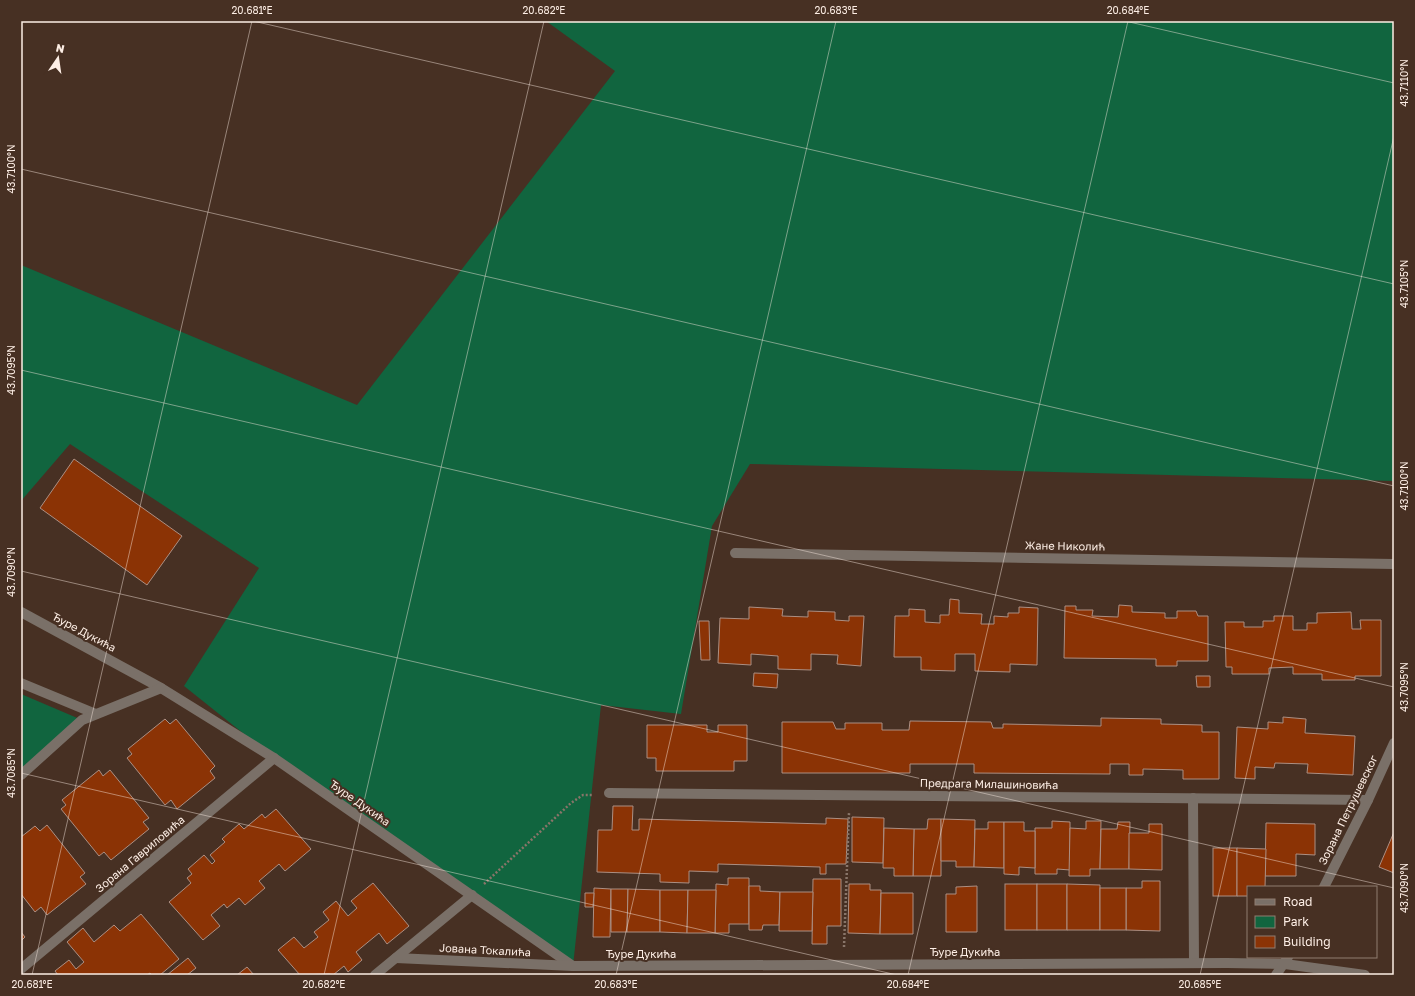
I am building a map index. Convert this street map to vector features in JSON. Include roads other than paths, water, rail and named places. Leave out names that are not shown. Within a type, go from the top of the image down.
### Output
[{"type":"street","name":"Жане Николић","points":[[735,553],[1394,564]]},
{"type":"street","name":"Ђуре Дукића","points":[[21,612],[161,688],[274,758],[572,966],[1194,963],[1286,960],[1365,975]]},
{"type":"street","points":[[21,683],[96,714]]},
{"type":"street","points":[[21,775],[82,720],[161,688]]},
{"type":"street","name":"Зорана Петрушевског","points":[[1325,886],[1368,800],[1394,743]]},
{"type":"street","name":"Зорана Гавриловића","points":[[21,969],[274,758]]},
{"type":"street","name":"Предрага Милашиновића","points":[[609,793],[1368,800]]},
{"type":"street","points":[[1193,798],[1194,963]]},
{"type":"street","name":"Јована Токалића","points":[[375,975],[472,895]]},
{"type":"street","name":"Јована Токалића","points":[[396,958],[572,966]]},
{"type":"street","points":[[1276,975],[1286,960]]},
{"type":"street","points":[[564,975],[572,966]]}]
